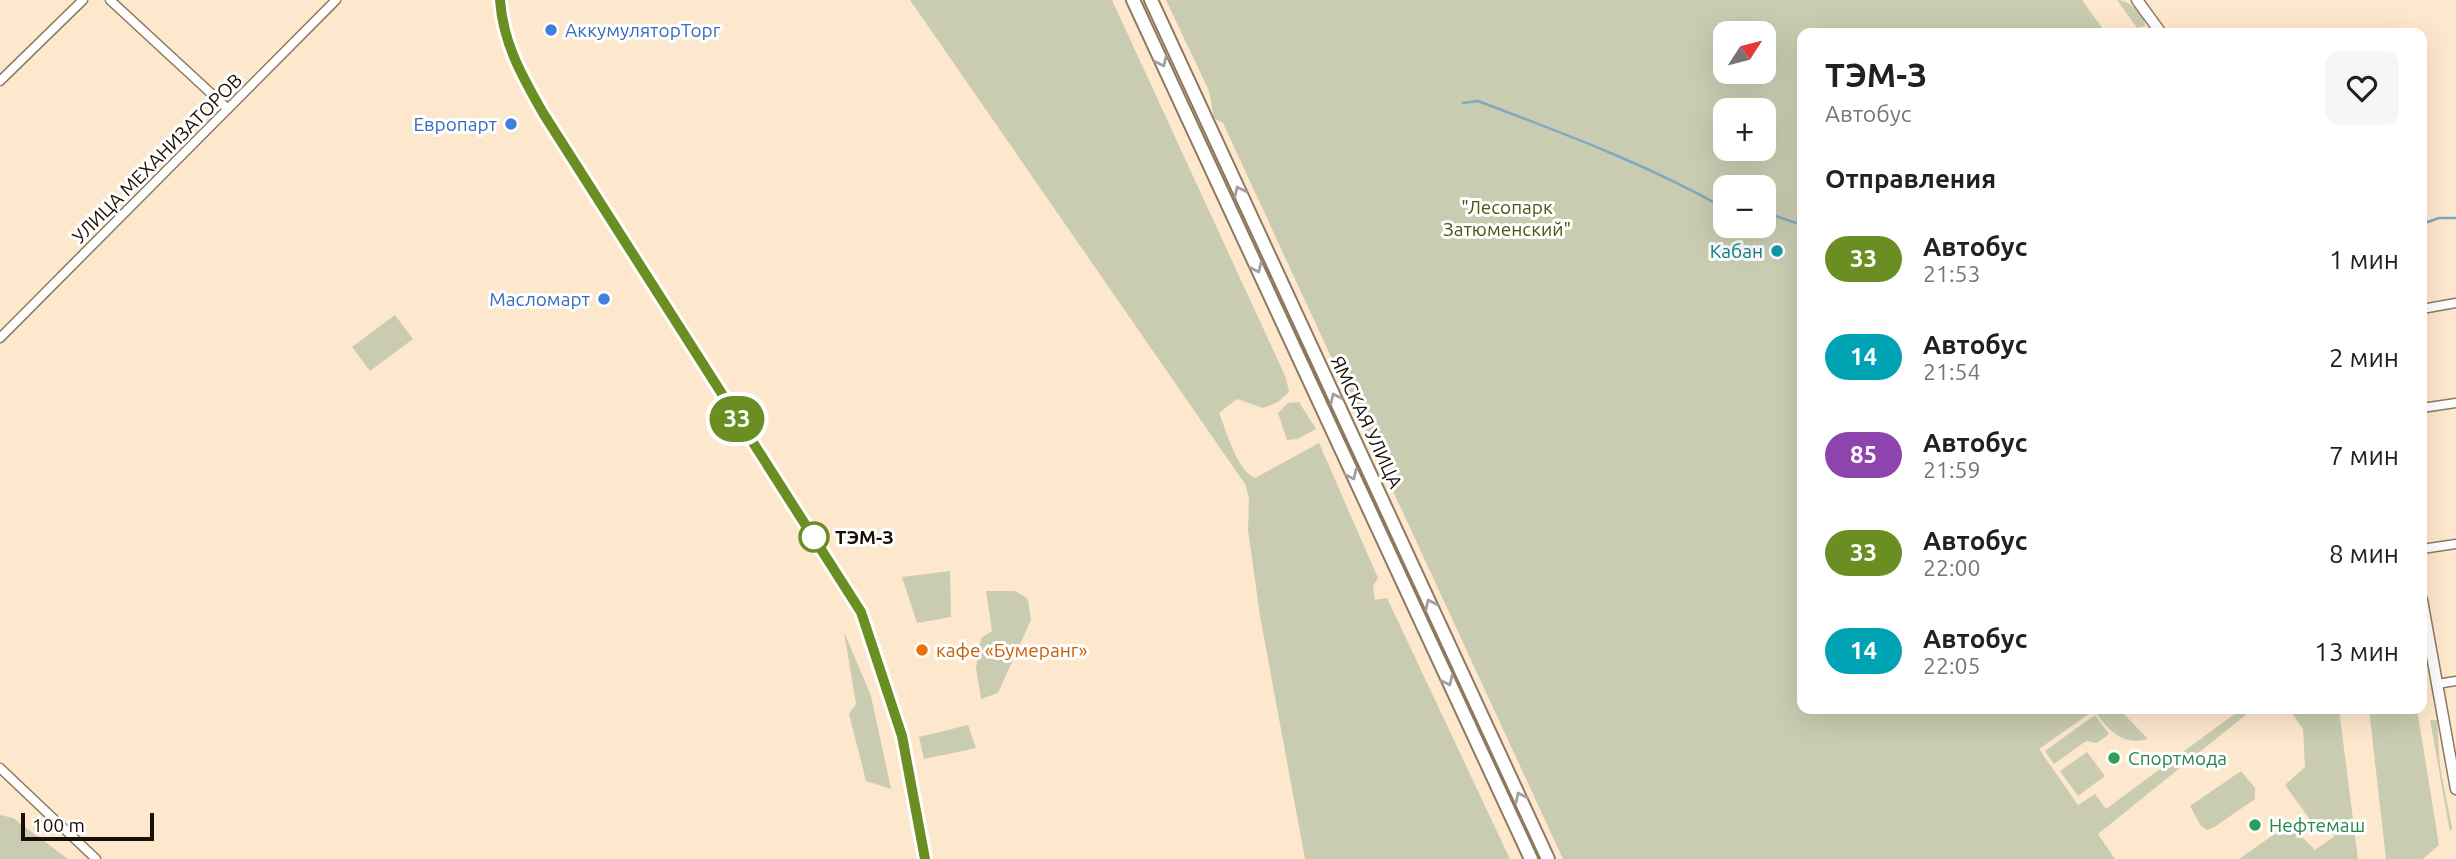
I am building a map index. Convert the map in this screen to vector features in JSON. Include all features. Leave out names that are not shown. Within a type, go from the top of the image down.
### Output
[{"type":"main road","name":"ЯМСКАЯ УЛИЦА","points":[[1133,0],[1531,859]]},
{"type":"main road","name":"ЯМСКАЯ УЛИЦА","points":[[1151,0],[1548,859]]},
{"type":"main road","points":[[1476,740],[1490,733]]},
{"type":"street","points":[[0,81],[83,0]]},
{"type":"street","points":[[110,0],[228,109]]},
{"type":"street","name":"УЛИЦА МЕХАНИЗАТОРОВ","points":[[0,338],[336,0]]},
{"type":"street","points":[[500,0],[504,34],[509,48],[543,113],[861,612],[902,736],[926,859]]},
{"type":"street","points":[[2137,0],[2157,28]]},
{"type":"street","points":[[2427,308],[2456,303]]},
{"type":"street","points":[[2427,407],[2456,403]]},
{"type":"street","points":[[2427,548],[2456,544]]},
{"type":"street","points":[[2427,628],[2454,764],[2456,789]]},
{"type":"street","points":[[2437,684],[2456,681]]},
{"type":"street","points":[[0,768],[96,859]]},
{"type":"green space","points":[[910,0],[1112,0],[1286,378],[1289,392],[1278,402],[1263,408],[1237,399],[1219,413],[1233,449],[1242,467],[1255,478],[1319,443],[1378,578],[1373,586],[1375,600],[1387,598],[1510,859],[1305,859],[1260,616],[1248,530],[1249,498],[1245,484]]},
{"type":"green space","name":"\"Лесопарк Затюменский\"","points":[[1166,0],[2082,0],[2102,28],[1797,28],[1797,714],[2089,714],[2039,749],[2078,805],[2095,794],[2106,809],[2234,714],[2247,714],[2098,834],[2115,859],[1563,859],[1223,123],[1214,118],[1209,91]]},
{"type":"green space","points":[[2117,0],[2135,8],[2142,16],[2145,26],[2137,28]]},
{"type":"green space","points":[[395,315],[413,339],[370,371],[352,347]]},
{"type":"green space","points":[[1299,402],[1316,429],[1297,439],[1287,440],[1278,413],[1288,403]]},
{"type":"green space","points":[[950,571],[951,617],[917,623],[902,577]]},
{"type":"green space","points":[[986,591],[1015,591],[1028,599],[1031,620],[998,693],[981,699],[976,668],[981,638],[992,631]]},
{"type":"green space","points":[[844,632],[871,696],[891,789],[866,781],[849,714],[856,704]]},
{"type":"green space","points":[[2097,714],[2124,714],[2148,739],[2125,739],[2107,726]]},
{"type":"green space","points":[[2292,714],[2340,714],[2358,859],[2239,859],[2289,824],[2315,850],[2335,836],[2330,830],[2322,836],[2285,785],[2305,767],[2303,729]]},
{"type":"green space","points":[[2370,714],[2418,714],[2439,845],[2423,859],[2386,859]]},
{"type":"green space","points":[[2095,715],[2109,734],[2097,743],[2086,741],[2054,764],[2045,751]]},
{"type":"green space","points":[[2430,720],[2437,720],[2440,766],[2452,828],[2450,832]]},
{"type":"green space","points":[[968,725],[976,748],[924,759],[919,737]]},
{"type":"green space","points":[[2087,752],[2105,776],[2078,796],[2060,771]]},
{"type":"green space","points":[[2241,771],[2255,788],[2255,799],[2207,830],[2201,826],[2190,806]]},
{"type":"green space","points":[[0,815],[13,818],[68,859],[0,859]]},
{"type":"waterway","points":[[1463,103],[1478,101],[1573,137],[1635,163],[1713,202]]},
{"type":"waterway","points":[[1776,216],[1797,223]]},
{"type":"waterway","points":[[2427,222],[2439,218],[2456,218]]},
{"type":"bus line","name":"33","points":[[500,0],[504,34],[509,48],[543,113],[861,612],[883,669],[902,736],[925,859]]},
{"type":"place","name":"АккумуляторТорг","points":[[551,30]]},
{"type":"place","name":"Европарт","points":[[511,124]]},
{"type":"place","name":"Кабан","points":[[1777,251]]},
{"type":"place","name":"Масломарт","points":[[604,299]]},
{"type":"place","name":"ТЭМ-З","points":[[814,537]]},
{"type":"place","name":"кафе «Бумеранг»","points":[[922,650]]},
{"type":"place","name":"Спортмода","points":[[2114,758]]},
{"type":"place","name":"Нефтемаш","points":[[2255,825]]}]
